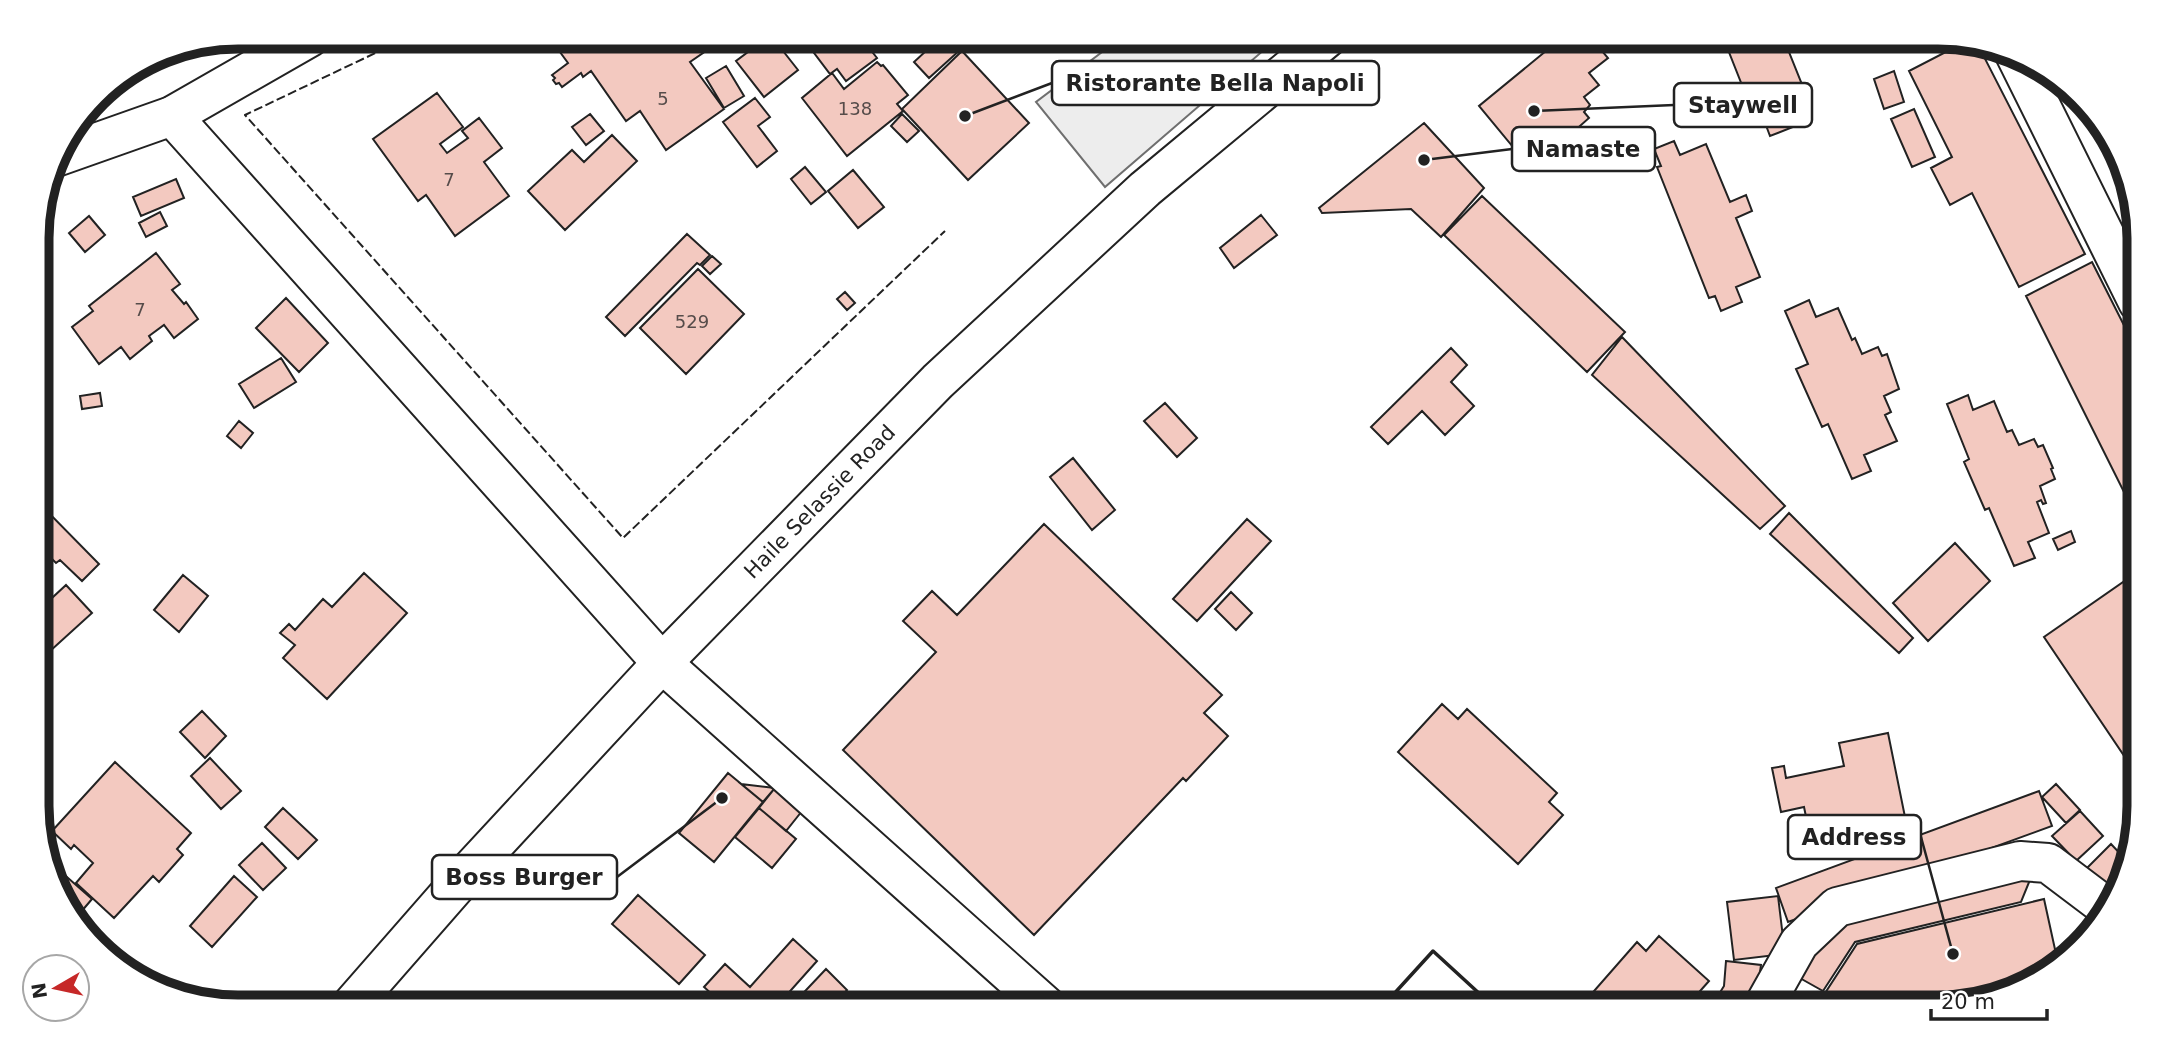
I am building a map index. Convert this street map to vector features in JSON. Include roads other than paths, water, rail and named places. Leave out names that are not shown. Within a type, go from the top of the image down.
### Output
[{"type":"street","points":[[70,152],[172,116],[289,49]]},
{"type":"street","name":"Haile Selassie Road","points":[[360,995],[462,879],[662,663],[938,381],[1145,189],[1314,49]]},
{"type":"street","points":[[2023,69],[2127,280]]},
{"type":"street","points":[[172,116],[662,663],[1034,995]]},
{"type":"street","points":[[1770,995],[1799,943],[1838,908],[2020,861],[2048,863],[2100,902]]},
{"type":"place","name":"Staywell","points":[[1534,111]]},
{"type":"place","name":"Ristorante Bella Napoli","points":[[965,116]]},
{"type":"place","name":"Namaste","points":[[1424,160]]},
{"type":"place","name":"Boss Burger","points":[[722,798]]},
{"type":"place","name":"Address","points":[[1953,954]]}]
